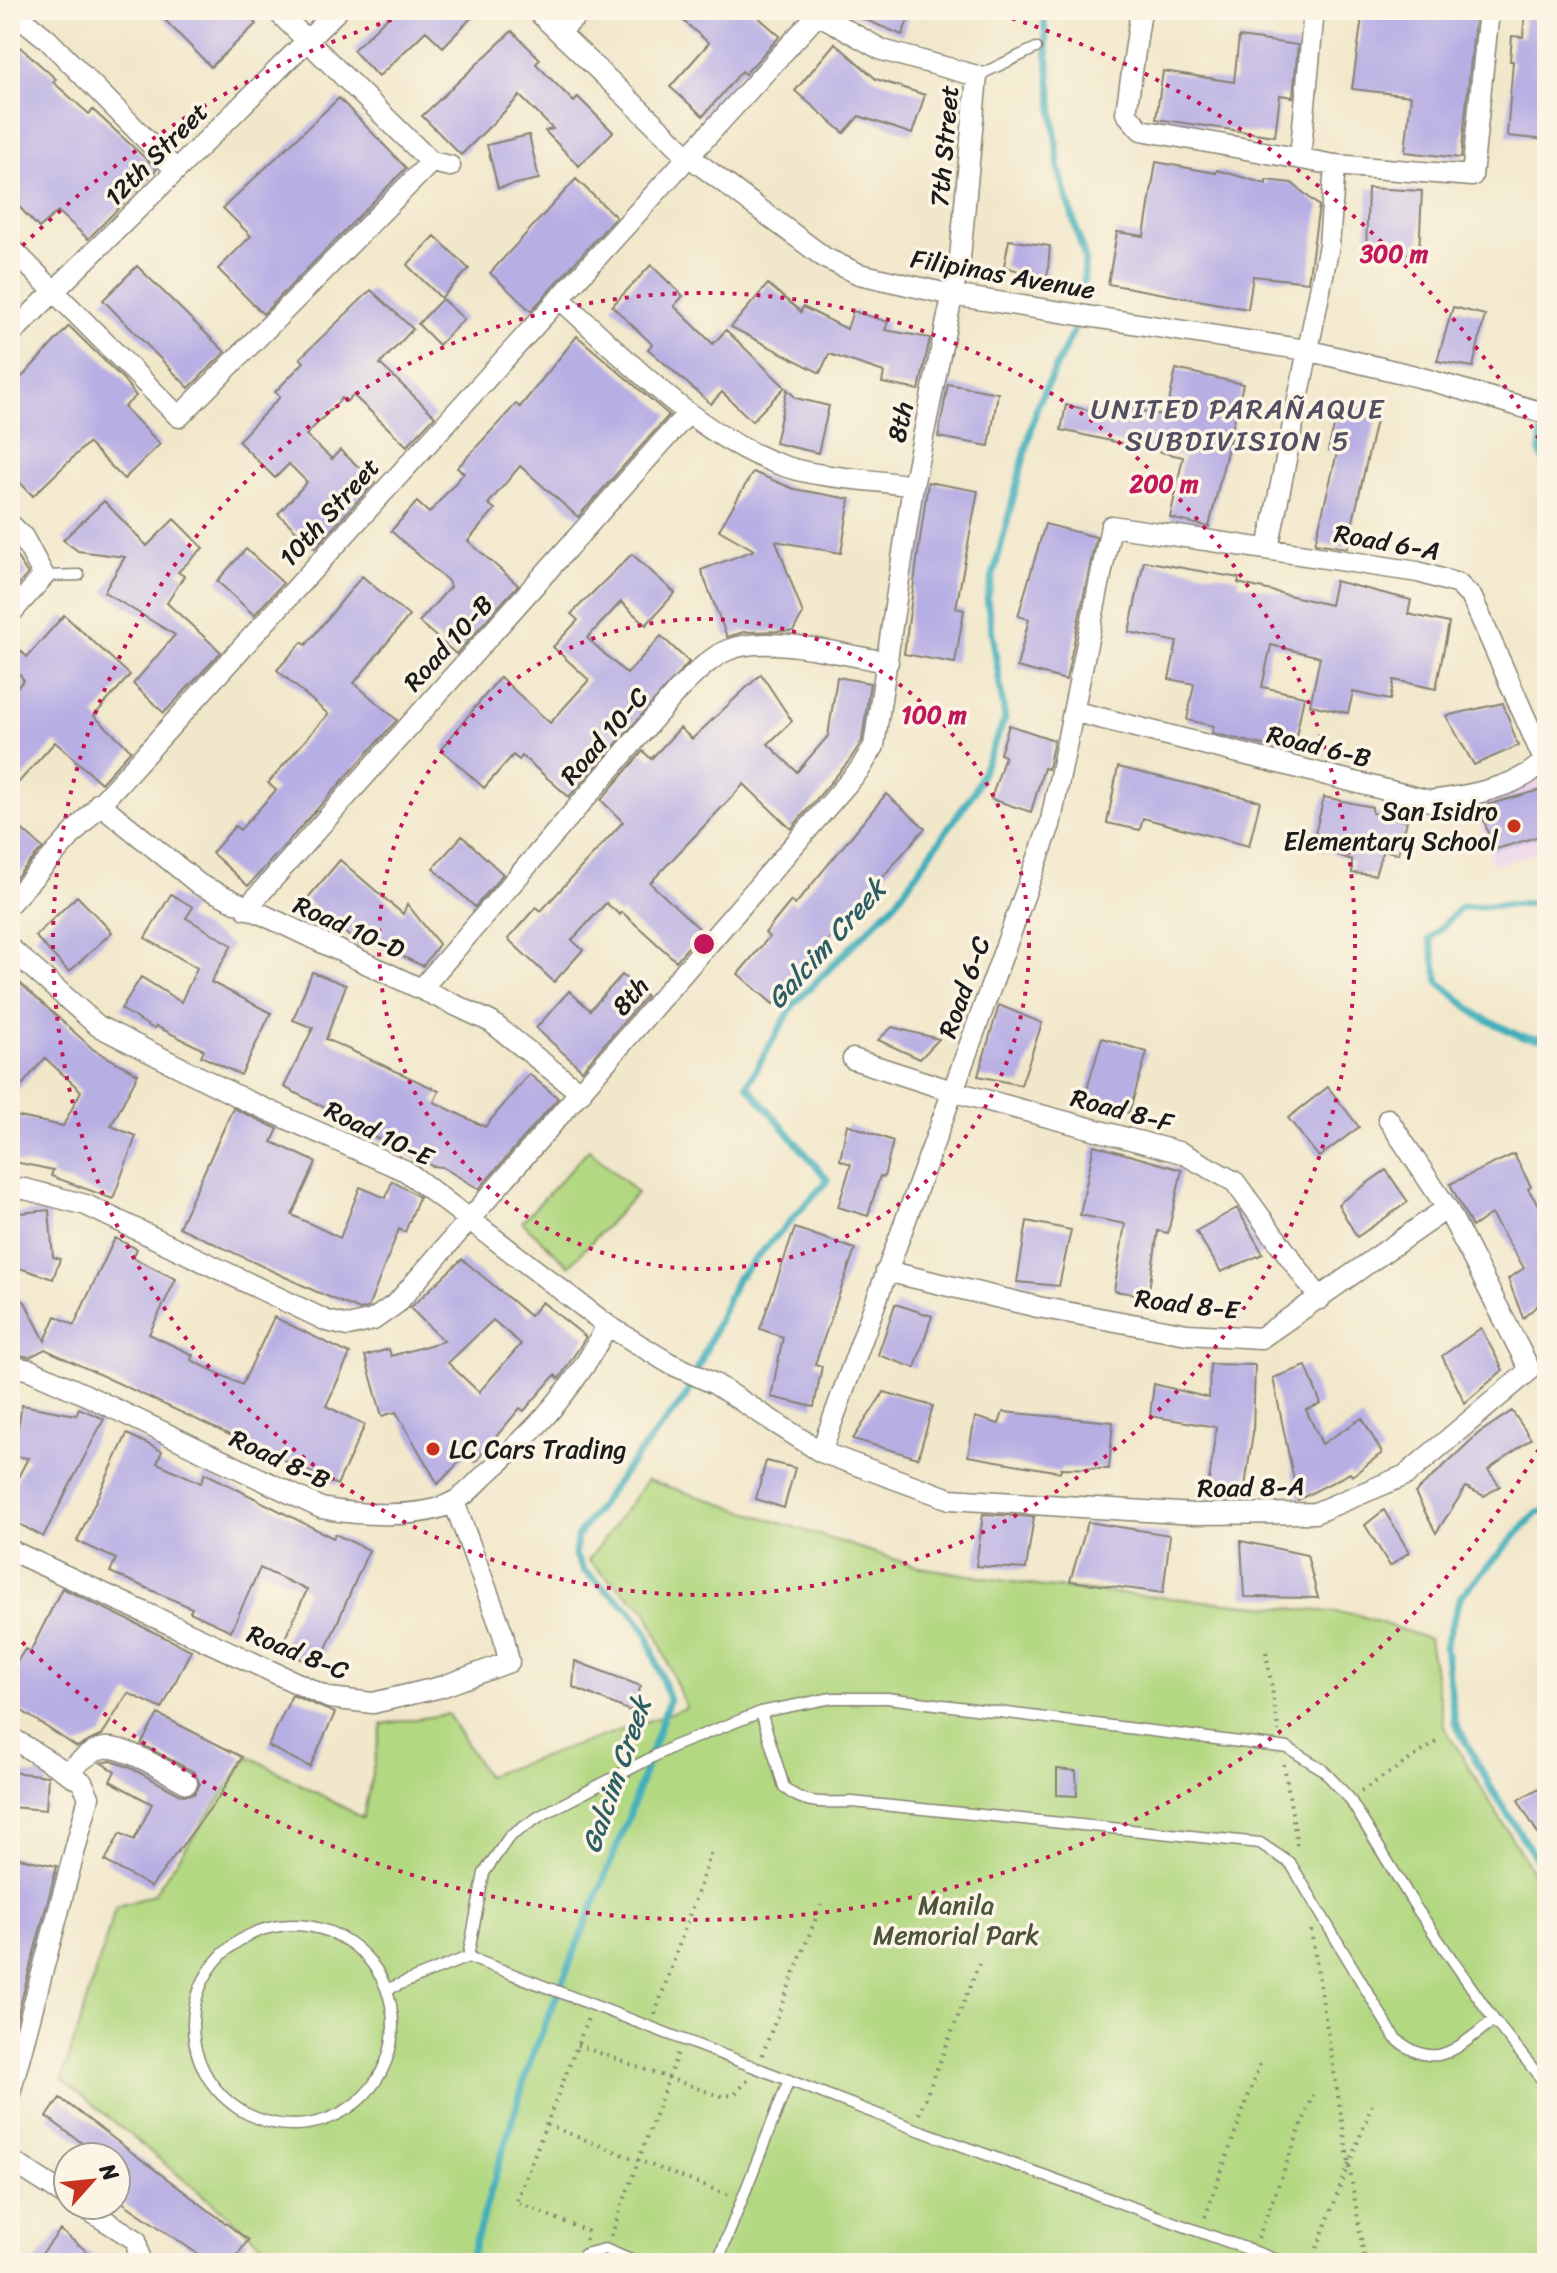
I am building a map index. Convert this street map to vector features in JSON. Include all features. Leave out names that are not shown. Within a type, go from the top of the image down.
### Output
[{"type":"street","points":[[11,10],[47,39],[176,170]]},
{"type":"street","points":[[10,247],[179,417],[440,164],[276,10]]},
{"type":"street","name":"12th Street","points":[[10,335],[338,10]]},
{"type":"street","name":"Filipinas Avenue","points":[[536,10],[687,155],[825,258],[859,274],[952,295],[1306,350],[1547,414]]},
{"type":"street","points":[[560,32],[582,10]]},
{"type":"street","points":[[1141,10],[1126,113],[1141,130],[1335,165],[1472,176],[1489,10]]},
{"type":"street","points":[[1300,158],[1314,10]]},
{"type":"street","name":"7th Street","points":[[687,155],[818,14],[882,50],[977,76],[960,258],[952,295]]},
{"type":"street","name":"10th Street","points":[[10,903],[687,155]]},
{"type":"street","points":[[1268,549],[1329,245],[1335,165]]},
{"type":"street","name":"8th","points":[[10,1189],[25,1189],[86,1205],[327,1321],[348,1326],[373,1320],[397,1303],[860,769],[874,746],[913,486],[952,295]]},
{"type":"street","points":[[559,298],[688,413],[732,445],[784,467],[913,486]]},
{"type":"street","name":"Road 10-B","points":[[246,909],[688,413]]},
{"type":"street","points":[[10,524],[23,537],[44,576],[10,614]]},
{"type":"street","name":"Road 6-A","points":[[1111,526],[1418,572],[1464,588],[1544,760]]},
{"type":"street","name":"Road 6-C","points":[[821,1452],[1050,825],[1076,712],[1111,526]]},
{"type":"street","name":"Road 10-C","points":[[422,988],[680,688],[703,666],[730,649],[774,644],[888,662]]},
{"type":"street","name":"Road 6-B","points":[[1076,712],[1430,801],[1476,795],[1537,768],[1544,760]]},
{"type":"street","name":"Road 10-D","points":[[99,803],[200,885],[491,1022],[581,1093]]},
{"type":"street","name":"Road 10-E","points":[[10,948],[98,1026],[247,1101],[406,1171],[434,1189],[469,1222],[607,1325],[669,1363],[715,1384]]},
{"type":"street","name":"Road 8-F","points":[[853,1059],[952,1091],[1182,1153],[1235,1182],[1320,1299]]},
{"type":"street","name":"Road 8-A","points":[[715,1384],[821,1452],[950,1499],[1195,1514],[1315,1513],[1406,1475],[1530,1370],[1447,1208],[1388,1119]]},
{"type":"street","name":"Road 8-E","points":[[886,1271],[1038,1307],[1187,1334],[1261,1338],[1447,1208]]},
{"type":"street","name":"Road 8-B","points":[[10,1366],[30,1370],[86,1395],[321,1508],[351,1514],[399,1515],[454,1502],[520,1444],[569,1390],[607,1325]]},
{"type":"street","name":"Road 8-C","points":[[10,1550],[329,1698],[373,1703],[441,1687],[509,1662],[503,1634],[454,1502]]},
{"type":"street","points":[[10,1737],[74,1777],[89,1797],[10,2093]]},
{"type":"street","points":[[74,1777],[98,1750],[108,1748],[128,1753],[187,1783]]},
{"type":"street","points":[[10,2160],[52,2187]]},
{"type":"street","points":[[106,2221],[136,2240],[140,2263]]},
{"type":"lane","points":[[977,76],[1036,48]]},
{"type":"lane","points":[[44,576],[79,575]]},
{"type":"lane","points":[[468,1957],[484,1873],[509,1837],[573,1796],[674,1746],[761,1712],[832,1698],[887,1698],[1288,1748],[1322,1769],[1349,1798],[1415,1906],[1494,2020],[1547,2086]]},
{"type":"lane","points":[[761,1712],[784,1787],[793,1797],[807,1802],[852,1802],[1260,1843],[1291,1864],[1395,2038],[1412,2053],[1430,2058],[1448,2053],[1494,2020]]},
{"type":"lane","points":[[302,1924],[338,1935],[368,1957],[388,1989],[394,2025],[387,2062],[368,2093],[330,2119],[284,2125],[249,2115],[219,2093],[200,2061],[193,2025],[199,1988],[226,1950],[266,1928],[302,1924]]},
{"type":"lane","points":[[388,1989],[468,1957],[758,2065],[913,2128],[1286,2263]]},
{"type":"lane","points":[[717,2263],[789,2080]]},
{"type":"lane","points":[[581,2258],[605,2249],[638,2263]]},
{"type":"path","points":[[1266,1652],[1281,1746]]},
{"type":"path","points":[[1349,1798],[1437,1742]]},
{"type":"path","points":[[1284,1762],[1299,1856]]},
{"type":"path","points":[[651,2025],[712,1850]]},
{"type":"path","points":[[577,2045],[719,2096],[734,2095],[758,2065],[821,1905]]},
{"type":"path","points":[[1309,1919],[1365,2263]]},
{"type":"path","points":[[913,2128],[979,1964]]},
{"type":"path","points":[[581,2258],[587,2231],[516,2202],[577,2045],[588,2003]]},
{"type":"path","points":[[605,2249],[640,2162],[683,2038]]},
{"type":"path","points":[[1199,2232],[1261,2061]]},
{"type":"path","points":[[1253,2251],[1313,2095]]},
{"type":"path","points":[[1311,2263],[1372,2105]]},
{"type":"path","points":[[547,2125],[742,2200]]},
{"type":"path","points":[[1543,2263],[1547,2253]]},
{"type":"shaded area","name":"San Isidro Elementary School","points":[[1547,779],[1547,849],[1493,866],[1473,802]]},
{"type":"green space","points":[[589,1149],[637,1193],[569,1266],[522,1222]]},
{"type":"green space","name":"Manila Memorial Park","points":[[647,1480],[919,1567],[1044,1587],[1355,1614],[1429,1639],[1444,1726],[1547,1896],[1547,2263],[285,2263],[62,2079],[116,1907],[153,1895],[249,1756],[363,1818],[382,1724],[448,1714],[486,1776],[686,1708],[647,1611],[588,1561]]},
{"type":"building","points":[[155,10],[243,10],[256,24],[211,67]]},
{"type":"building","points":[[395,10],[479,10],[443,47],[426,31],[378,77],[353,50]]},
{"type":"building","points":[[671,10],[750,10],[780,36],[745,74],[742,71],[703,116],[670,87],[709,43]]},
{"type":"building","points":[[842,10],[912,10],[902,35]]},
{"type":"building","points":[[1363,10],[1476,10],[1461,158],[1405,152],[1411,96],[1352,89]]},
{"type":"building","points":[[1525,10],[1547,10],[1547,140],[1507,136],[1512,36],[1523,37]]},
{"type":"building","points":[[512,31],[540,59],[536,64],[574,102],[578,97],[613,132],[579,166],[545,131],[553,129],[520,96],[461,155],[422,116]]},
{"type":"building","points":[[1239,37],[1298,45],[1293,97],[1280,95],[1275,136],[1156,119],[1163,71],[1234,82]]},
{"type":"building","points":[[835,43],[876,79],[925,95],[912,134],[859,116],[844,133],[795,91]]},
{"type":"building","points":[[20,47],[56,79],[53,82],[89,114],[93,110],[157,169],[88,239],[58,211],[39,228],[10,197],[10,59]]},
{"type":"building","points":[[339,98],[406,168],[263,314],[218,269],[251,236],[223,208]]},
{"type":"building","points":[[529,135],[539,179],[498,188],[487,145]]},
{"type":"building","points":[[1156,162],[1216,173],[1217,170],[1266,184],[1266,180],[1292,183],[1319,206],[1308,282],[1253,276],[1248,309],[1108,284],[1117,232],[1144,236]]},
{"type":"building","points":[[576,179],[616,217],[531,311],[490,273]]},
{"type":"building","points":[[1368,188],[1422,191],[1419,254],[1366,252]]},
{"type":"building","points":[[435,236],[469,269],[441,298],[407,265]]},
{"type":"building","points":[[1009,240],[1050,246],[1047,281],[1004,266]]},
{"type":"building","points":[[651,265],[683,296],[674,306],[713,344],[726,330],[785,387],[752,421],[722,392],[711,404],[648,349],[652,344],[612,306]]},
{"type":"building","points":[[137,266],[225,352],[189,388],[103,300]]},
{"type":"building","points":[[768,284],[801,312],[803,307],[847,329],[853,311],[888,322],[885,330],[930,338],[919,390],[882,383],[884,372],[829,354],[820,373],[731,327]]},
{"type":"building","points":[[371,290],[413,329],[380,364],[435,416],[407,446],[353,395],[346,402],[342,398],[306,435],[332,459],[340,450],[375,482],[315,548],[278,514],[307,482],[289,464],[275,478],[238,441],[280,397],[275,392],[304,362],[300,358]]},
{"type":"building","points":[[442,299],[464,319],[439,345],[418,324]]},
{"type":"building","points":[[1453,307],[1485,315],[1473,367],[1437,361]]},
{"type":"building","points":[[69,326],[123,379],[136,396],[124,407],[160,444],[124,479],[88,443],[33,496],[10,472],[10,390]]},
{"type":"building","points":[[577,336],[669,415],[578,517],[520,466],[488,504],[495,509],[468,541],[518,585],[456,654],[419,622],[450,587],[448,581],[391,531],[417,502],[429,513],[464,473],[457,468],[516,404],[520,407]]},
{"type":"building","points":[[1176,369],[1243,384],[1209,527],[1170,518],[1183,457],[1061,430],[1066,405],[1124,418],[1126,407],[1166,416]]},
{"type":"building","points":[[948,384],[998,393],[989,446],[938,437]]},
{"type":"building","points":[[787,389],[796,398],[829,406],[818,453],[775,443]]},
{"type":"building","points":[[1339,406],[1377,416],[1347,548],[1315,543],[1337,453],[1328,451]]},
{"type":"building","points":[[753,472],[794,489],[850,499],[841,553],[776,541],[803,614],[793,631],[744,632],[727,637],[701,570],[754,550],[719,530]]},
{"type":"building","points":[[928,482],[978,491],[956,608],[964,610],[955,663],[904,654]]},
{"type":"building","points":[[104,501],[147,546],[174,519],[203,548],[178,572],[184,576],[167,603],[221,652],[164,713],[133,684],[175,635],[104,592],[125,557],[78,551],[63,540]]},
{"type":"building","points":[[1045,524],[1096,537],[1066,680],[1017,667],[1029,619],[1018,616]]},
{"type":"building","points":[[10,547],[28,574],[10,594]]},
{"type":"building","points":[[246,549],[283,583],[254,615],[217,581]]},
{"type":"building","points":[[632,554],[675,593],[646,625],[621,602],[587,638],[627,674],[661,636],[689,662],[569,797],[522,756],[519,760],[513,755],[484,788],[441,749],[500,677],[550,723],[589,680],[553,647],[578,620],[571,614]]},
{"type":"building","points":[[1144,561],[1239,578],[1238,583],[1330,605],[1335,581],[1411,600],[1408,614],[1449,623],[1436,689],[1394,680],[1390,700],[1353,692],[1348,713],[1310,705],[1320,657],[1271,645],[1262,687],[1304,696],[1293,752],[1212,733],[1214,726],[1187,720],[1194,684],[1169,679],[1177,642],[1129,632]]},
{"type":"building","points":[[362,576],[409,616],[354,683],[397,720],[248,886],[212,853],[235,826],[240,830],[276,790],[268,783],[328,714],[277,670],[302,642],[306,645]]},
{"type":"building","points":[[64,615],[130,675],[94,716],[131,750],[101,783],[55,742],[10,792],[10,695],[24,680],[10,663],[21,651],[27,657]]},
{"type":"building","points":[[761,674],[792,721],[768,744],[797,772],[828,736],[837,677],[870,683],[862,741],[849,761],[791,829],[744,784],[650,883],[702,931],[676,961],[622,912],[620,915],[606,903],[572,940],[583,950],[554,982],[508,939],[536,907],[541,911],[623,822],[601,800],[643,751],[651,759],[680,728],[692,739]]},
{"type":"building","points":[[1503,703],[1518,746],[1474,765],[1446,716]]},
{"type":"building","points":[[1009,725],[1054,740],[1048,769],[1044,768],[1031,812],[991,799],[1005,756],[1000,754]]},
{"type":"building","points":[[1118,767],[1260,801],[1249,846],[1143,818],[1140,830],[1107,823]]},
{"type":"building","name":"San Isidro Elementary School","points":[[1547,788],[1547,834],[1493,850],[1480,807]]},
{"type":"building","points":[[886,794],[925,828],[773,1004],[738,974],[769,937],[765,933],[791,901],[795,905]]},
{"type":"building","points":[[1324,797],[1372,807],[1372,813],[1407,821],[1398,854],[1383,850],[1375,875],[1352,873],[1352,860],[1312,846]]},
{"type":"building","points":[[10,819],[43,848],[10,884]]},
{"type":"building","points":[[462,836],[503,874],[475,907],[433,868]]},
{"type":"building","points":[[340,860],[403,914],[407,904],[439,944],[423,966],[369,941],[361,946],[306,900]]},
{"type":"building","points":[[171,894],[193,907],[186,918],[232,945],[211,982],[271,1013],[241,1075],[201,1056],[204,1050],[156,1026],[154,1029],[121,1009],[141,977],[181,1002],[197,968],[145,938]]},
{"type":"building","points":[[77,896],[112,932],[69,972],[35,936]]},
{"type":"building","points":[[312,972],[346,985],[326,1039],[439,1091],[434,1102],[485,1127],[529,1074],[558,1098],[479,1189],[442,1167],[432,1166],[366,1133],[368,1130],[284,1087],[313,1028],[293,1020]]},
{"type":"building","points":[[10,974],[94,1050],[138,1074],[111,1126],[136,1136],[113,1199],[51,1176],[53,1170],[10,1161],[10,1115],[63,1126],[81,1091],[45,1058],[10,1099]]},
{"type":"building","points":[[622,975],[646,996],[582,1070],[536,1028],[569,991],[590,1010]]},
{"type":"building","points":[[999,1005],[1042,1023],[1021,1085],[978,1076]]},
{"type":"building","points":[[892,1027],[939,1039],[920,1059],[878,1040]]},
{"type":"building","points":[[1102,1038],[1147,1052],[1129,1113],[1084,1099]]},
{"type":"building","points":[[1328,1087],[1359,1127],[1319,1157],[1288,1118]]},
{"type":"building","points":[[233,1108],[278,1129],[272,1142],[316,1162],[292,1215],[340,1238],[360,1187],[386,1198],[392,1181],[419,1197],[405,1232],[399,1229],[368,1308],[360,1310],[317,1292],[179,1227]]},
{"type":"building","points":[[847,1124],[893,1141],[884,1177],[880,1176],[868,1216],[838,1207],[851,1164],[840,1160]]},
{"type":"building","points":[[1094,1145],[1182,1170],[1168,1233],[1158,1231],[1148,1296],[1114,1291],[1125,1224],[1080,1215]]},
{"type":"building","points":[[1514,1154],[1531,1187],[1528,1189],[1547,1219],[1547,1241],[1540,1246],[1547,1260],[1547,1297],[1523,1318],[1508,1279],[1524,1268],[1491,1214],[1472,1227],[1450,1184]]},
{"type":"building","points":[[1386,1170],[1408,1202],[1357,1237],[1338,1204]]},
{"type":"building","points":[[1237,1208],[1263,1254],[1221,1272],[1196,1231]]},
{"type":"building","points":[[49,1210],[53,1257],[60,1259],[53,1279],[10,1265],[10,1214]]},
{"type":"building","points":[[1027,1221],[1071,1230],[1059,1286],[1017,1282]]},
{"type":"building","points":[[795,1228],[855,1249],[815,1364],[822,1366],[814,1407],[771,1397],[783,1337],[760,1329]]},
{"type":"building","points":[[115,1238],[137,1249],[133,1258],[176,1279],[149,1334],[193,1355],[191,1360],[242,1385],[274,1317],[350,1354],[326,1406],[365,1425],[337,1485],[45,1349],[30,1357],[14,1354],[10,1345],[10,1294],[25,1302],[45,1341],[56,1316],[74,1325]]},
{"type":"building","points":[[462,1259],[530,1316],[542,1302],[586,1337],[559,1379],[555,1375],[524,1411],[520,1408],[475,1462],[469,1452],[438,1484],[396,1412],[382,1416],[365,1356],[389,1349],[391,1356],[444,1341],[410,1308]],"holes":[[[493,1320],[521,1344],[479,1392],[448,1363]]]},
{"type":"building","points":[[895,1304],[932,1316],[915,1368],[878,1355]]},
{"type":"building","points":[[1481,1328],[1503,1370],[1465,1403],[1442,1356]]},
{"type":"building","points":[[1210,1364],[1255,1365],[1253,1433],[1243,1500],[1207,1497],[1216,1427],[1150,1416],[1154,1384],[1209,1398]]},
{"type":"building","points":[[1306,1366],[1321,1404],[1306,1410],[1322,1444],[1362,1418],[1382,1453],[1352,1476],[1350,1473],[1298,1500],[1273,1378]]},
{"type":"building","points":[[884,1392],[933,1406],[918,1458],[853,1439]]},
{"type":"building","points":[[22,1405],[76,1415],[79,1408],[104,1419],[43,1537],[10,1519],[10,1493],[28,1458],[13,1456]]},
{"type":"building","points":[[1512,1411],[1531,1439],[1488,1470],[1500,1486],[1484,1496],[1466,1487],[1436,1533],[1415,1493],[1479,1433]]},
{"type":"building","points":[[1003,1412],[1113,1422],[1109,1469],[1061,1468],[1060,1472],[968,1456],[975,1417],[999,1424]]},
{"type":"building","points":[[127,1434],[162,1451],[157,1463],[201,1483],[205,1473],[333,1538],[335,1534],[369,1550],[318,1667],[280,1649],[307,1590],[260,1568],[231,1631],[190,1612],[192,1608],[110,1572],[116,1559],[77,1541]]},
{"type":"building","points":[[766,1461],[795,1468],[784,1508],[756,1499]]},
{"type":"building","points":[[1384,1510],[1409,1552],[1390,1566],[1365,1525]]},
{"type":"building","points":[[983,1514],[1034,1517],[1026,1569],[976,1566]]},
{"type":"building","points":[[1088,1522],[1170,1535],[1163,1593],[1070,1581]]},
{"type":"building","points":[[1241,1541],[1307,1555],[1318,1598],[1244,1597]]},
{"type":"building","points":[[62,1588],[191,1650],[162,1709],[128,1693],[102,1735],[77,1747],[10,1703],[10,1673],[25,1649],[30,1652]]},
{"type":"building","points":[[575,1661],[641,1686],[630,1711],[573,1687]]},
{"type":"building","points":[[292,1695],[335,1713],[310,1767],[268,1746]]},
{"type":"building","points":[[158,1714],[242,1757],[221,1794],[151,1887],[105,1861],[120,1833],[134,1840],[152,1804],[110,1781],[115,1771],[101,1763],[111,1761],[129,1767],[181,1795],[194,1794],[200,1784],[194,1772],[141,1744]]},
{"type":"building","points":[[1057,1769],[1076,1771],[1077,1796],[1057,1795]]},
{"type":"building","points":[[10,1772],[48,1776],[46,1810],[10,1807]]},
{"type":"building","points":[[1539,1788],[1547,1801],[1547,1849],[1518,1800]]},
{"type":"building","points":[[10,1856],[57,1866],[10,2043]]},
{"type":"building","points":[[60,2098],[117,2141],[79,2141],[47,2117]]},
{"type":"building","points":[[132,2152],[248,2240],[232,2263],[211,2263],[132,2209]]},
{"type":"building","points":[[60,2230],[102,2263],[35,2263]]},
{"type":"waterway","name":"Galcim Creek","points":[[1043,10],[1059,170],[1085,259],[1083,293]]},
{"type":"waterway","name":"Galcim Creek","points":[[1547,237],[1547,383],[1540,451],[1547,467]]},
{"type":"waterway","name":"Galcim Creek","points":[[469,2263],[530,2062],[628,1819],[669,1700],[646,1631],[629,1609],[583,1570],[575,1555],[577,1537],[624,1472],[685,1398],[736,1280],[828,1180],[747,1085],[794,1004],[896,902],[974,792],[1005,719],[987,599],[1037,407],[1076,325]]},
{"type":"waterway","name":"Galcim Creek","points":[[1547,903],[1461,907],[1430,939],[1439,982],[1479,1016],[1520,1036],[1547,1040]]},
{"type":"waterway","name":"Galcim Creek","points":[[1547,1510],[1535,1514],[1460,1597],[1445,1647],[1455,1722],[1491,1788],[1547,1875]]},
{"type":"place","name":"San Isidro Elementary School","points":[[1514,826]]},
{"type":"place","name":"LC Cars Trading","points":[[433,1449]]},
{"type":"district","name":"UNITED PARAÑAQUE SUBDIVISION 5","points":[[1238,424]]}]
